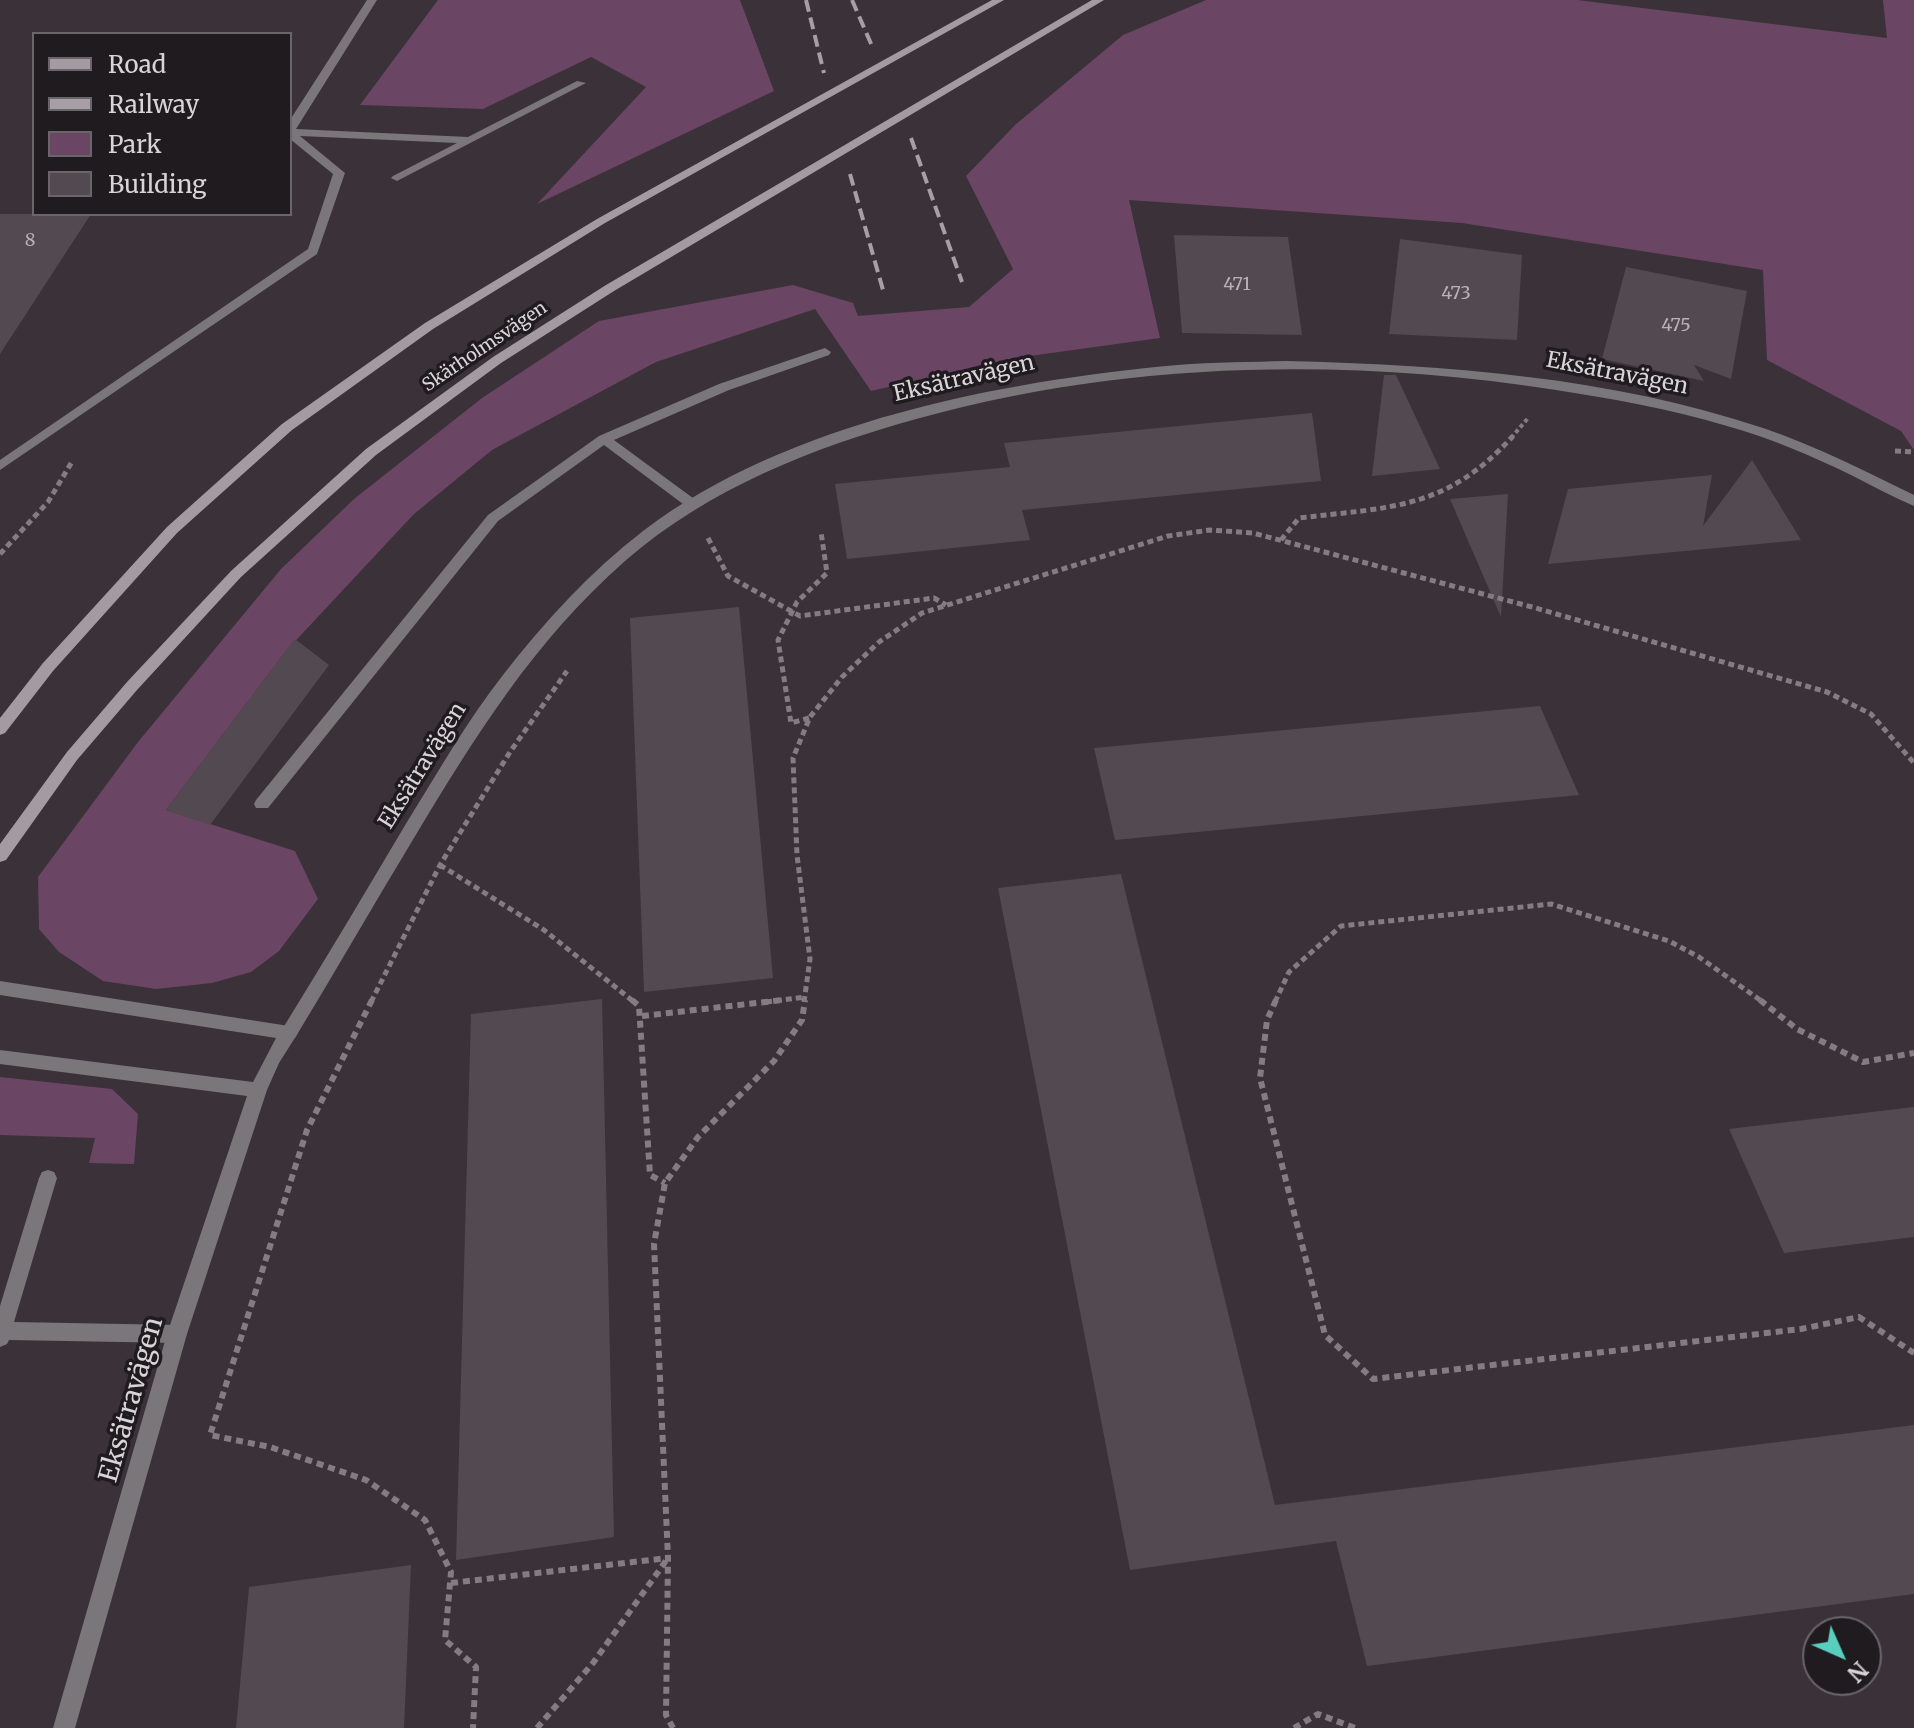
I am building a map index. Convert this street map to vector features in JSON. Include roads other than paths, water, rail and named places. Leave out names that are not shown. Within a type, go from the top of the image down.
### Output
[{"type":"main road","points":[[0,729],[48,667],[172,530],[287,427],[429,326],[601,221],[999,0]]},
{"type":"main road","name":"Skärholmsvägen","points":[[0,856],[72,756],[132,686],[236,574],[371,452],[497,360],[610,288],[1099,0]]},
{"type":"street","points":[[292,128],[372,0]]},
{"type":"street","points":[[397,178],[581,83]]},
{"type":"street","points":[[292,131],[470,140]]},
{"type":"street","points":[[0,466],[313,251],[339,173],[292,133]]},
{"type":"street","points":[[262,804],[493,518],[604,439],[724,387],[825,352]]},
{"type":"street","name":"Eksätravägen","points":[[64,1728],[177,1334],[258,1090],[272,1059],[474,724],[568,605],[627,552],[692,504],[800,449],[929,408],[1060,382],[1203,368],[1346,366],[1440,371],[1536,382],[1713,417],[1840,462],[1914,501]]},
{"type":"street","points":[[604,439],[692,504]]},
{"type":"street","points":[[0,988],[289,1033]]},
{"type":"street","points":[[0,1057],[258,1090]]},
{"type":"street","points":[[48,1178],[1,1335],[177,1334]]},
{"type":"railway","points":[[806,0],[824,73]]},
{"type":"railway","points":[[852,0],[872,46]]},
{"type":"railway","points":[[911,138],[962,282]]},
{"type":"railway","points":[[850,174],[883,290]]}]
